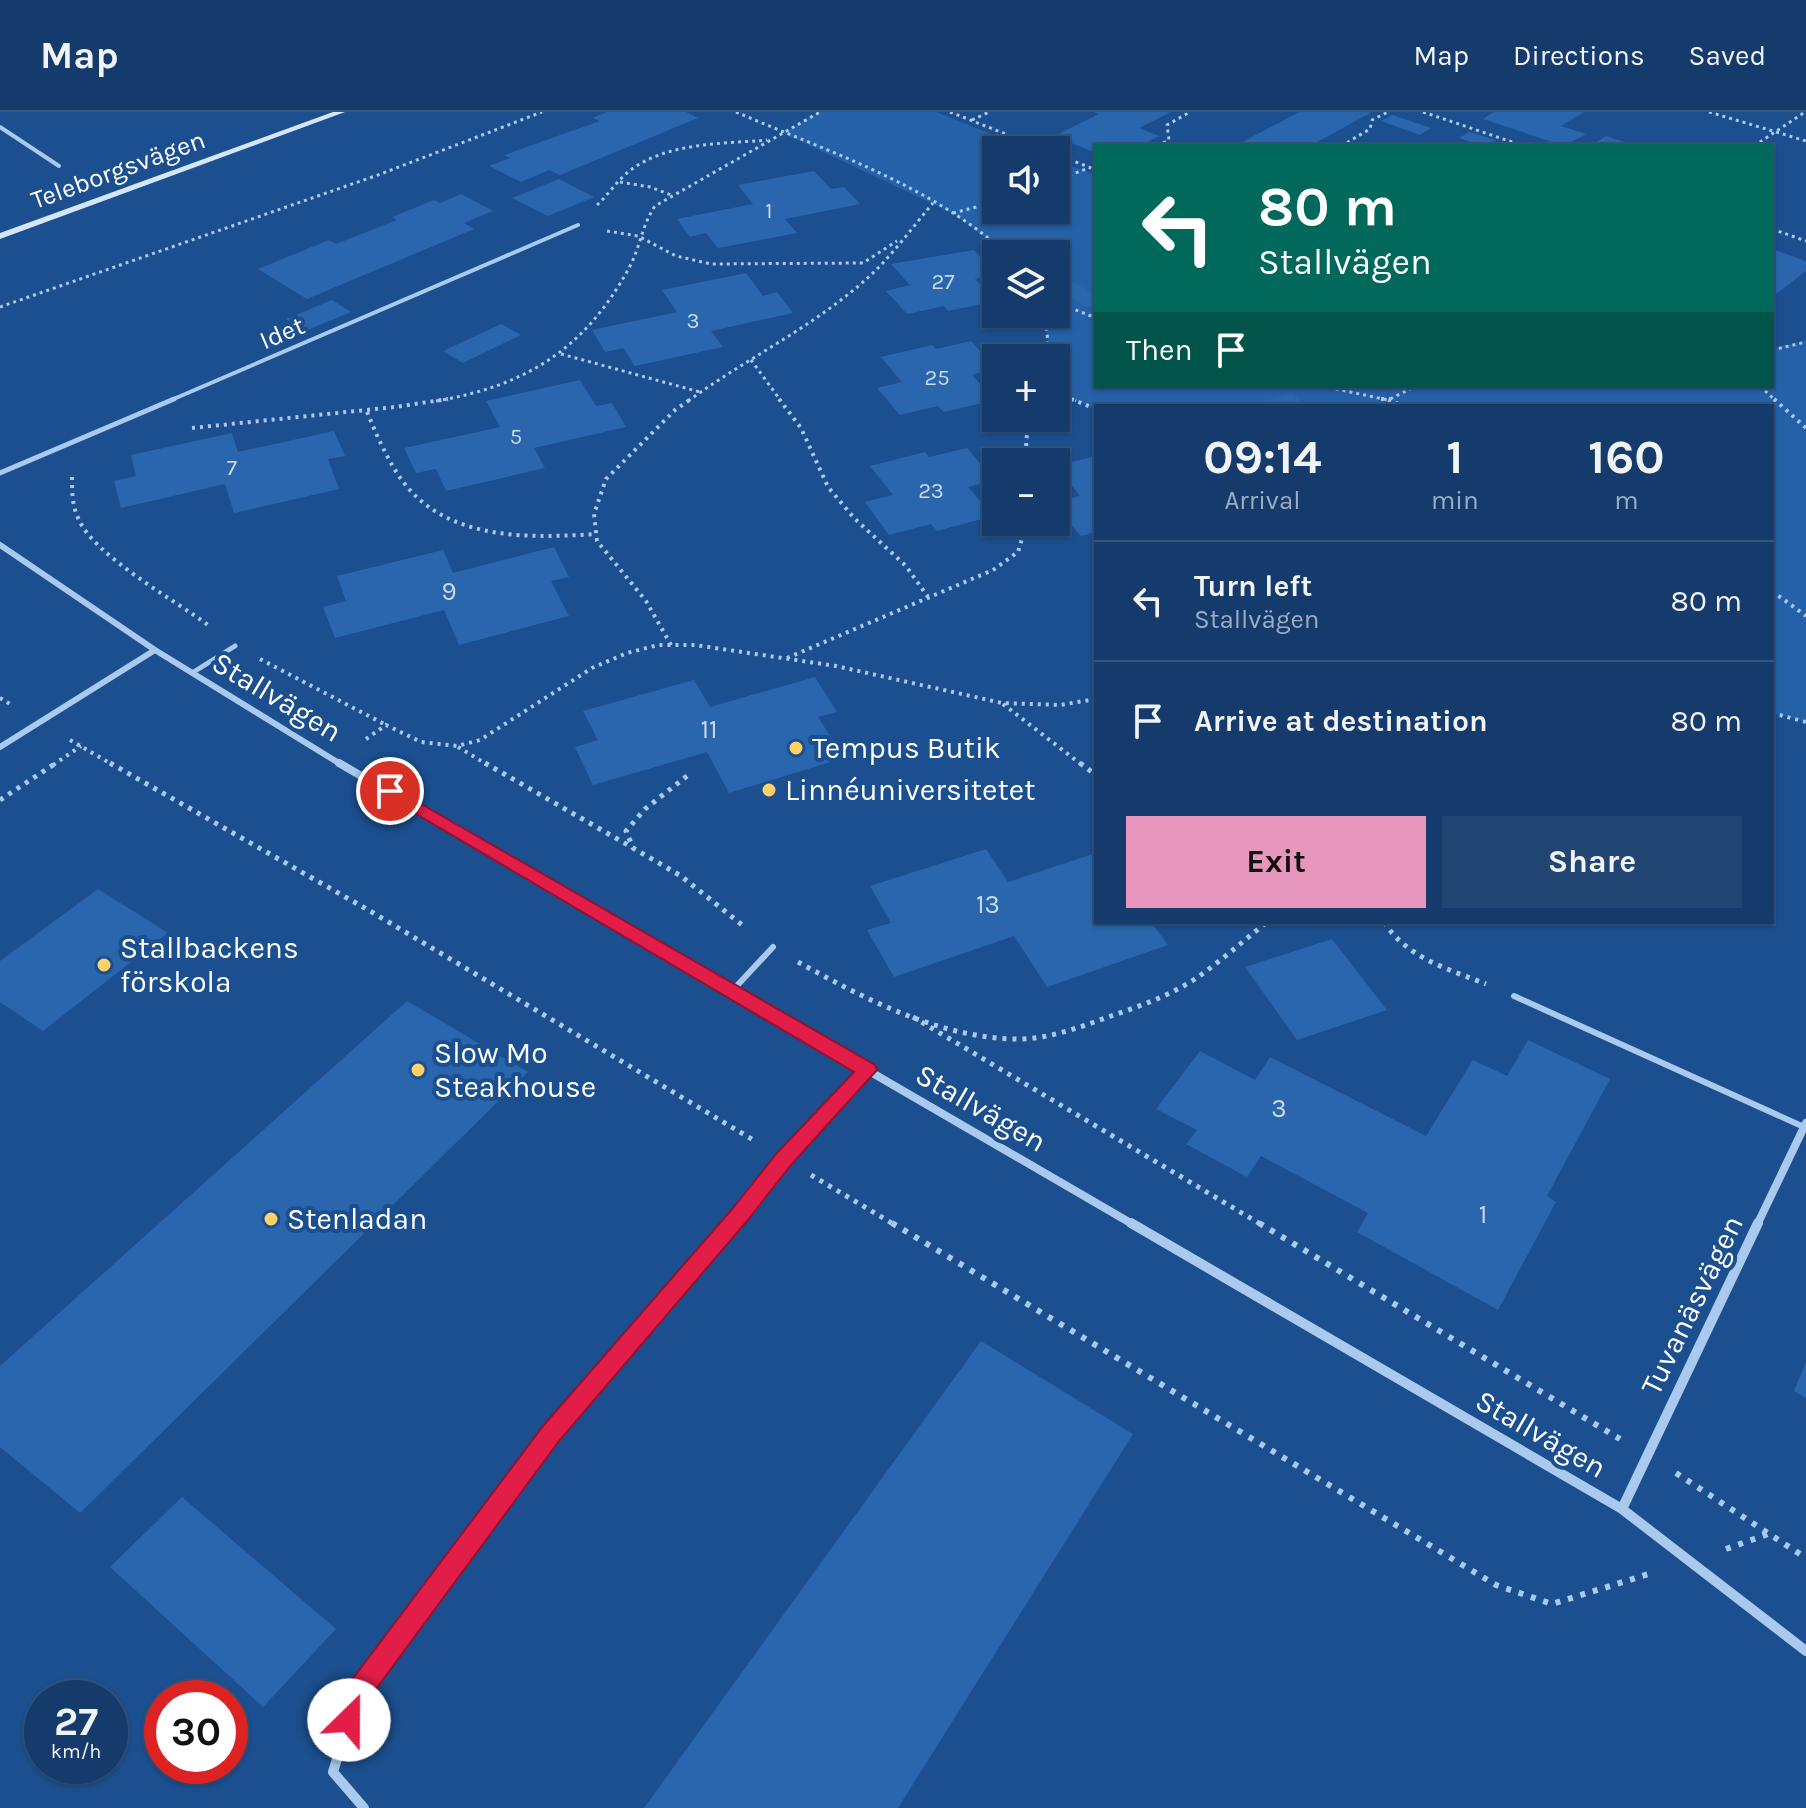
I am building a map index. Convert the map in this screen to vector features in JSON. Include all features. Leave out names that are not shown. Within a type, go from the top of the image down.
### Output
[{"type":"main road","name":"Teleborgsvägen","points":[[0,236],[341,112]]},
{"type":"street","name":"Stallvägen","points":[[1,548],[155,650],[336,761],[1622,1509],[1806,1651]]},
{"type":"street","points":[[0,747],[155,650]]},
{"type":"street","points":[[364,1808],[333,1772],[357,1693],[551,1434],[740,1215],[784,1159],[868,1070]]},
{"type":"street","name":"Tuvanäsvägen","points":[[1622,1509],[1805,1125]]},
{"type":"lane","points":[[0,127],[59,166]]},
{"type":"lane","name":"Idet","points":[[0,473],[578,225]]},
{"type":"lane","points":[[192,673],[235,646]]},
{"type":"lane","points":[[732,991],[773,947]]},
{"type":"lane","points":[[1514,996],[1805,1125]]},
{"type":"path","points":[[0,307],[378,175],[542,112]]},
{"type":"path","points":[[736,112],[933,203],[988,240]]},
{"type":"path","points":[[183,429],[249,419],[367,412],[471,393],[518,378],[574,343],[620,283],[634,258],[638,236],[655,206],[820,112]]},
{"type":"path","points":[[950,112],[1011,136]]},
{"type":"path","points":[[971,120],[989,112]]},
{"type":"path","points":[[1161,144],[1169,140],[1167,125],[1190,112]]},
{"type":"path","points":[[1344,144],[1370,129],[1372,120],[1388,112]]},
{"type":"path","points":[[1423,112],[1518,144]]},
{"type":"path","points":[[1709,112],[1806,141]]},
{"type":"path","points":[[1757,144],[1805,112]]},
{"type":"path","points":[[578,225],[587,213],[609,196],[633,167],[680,150],[768,140]]},
{"type":"path","points":[[1070,160],[1094,169]]},
{"type":"path","points":[[1070,176],[1094,169]]},
{"type":"path","points":[[619,181],[671,195]]},
{"type":"path","points":[[671,645],[646,601],[597,541],[594,514],[606,479],[647,436],[700,392],[785,341],[865,281],[933,203]]},
{"type":"path","points":[[952,213],[982,206]]},
{"type":"path","points":[[1774,230],[1806,241]]},
{"type":"path","points":[[638,236],[676,256],[711,264],[765,265],[863,263],[903,238]]},
{"type":"path","points":[[1070,308],[1094,317]]},
{"type":"path","points":[[1774,350],[1806,342]]},
{"type":"path","points":[[560,354],[700,392]]},
{"type":"path","points":[[751,360],[801,428],[828,487],[854,518],[906,566],[928,597]]},
{"type":"path","points":[[1338,388],[1399,404]]},
{"type":"path","points":[[1385,404],[1412,388]]},
{"type":"path","points":[[1762,388],[1806,428]]},
{"type":"path","points":[[1070,398],[1094,408]]},
{"type":"path","points":[[367,412],[407,488],[427,508],[449,519],[482,529],[561,536],[596,534]]},
{"type":"path","points":[[71,444],[70,496],[77,523],[94,543],[121,566],[161,590],[235,646],[421,742],[457,746],[480,740],[592,668],[627,653],[658,645],[695,645],[836,666],[1002,703],[1060,705],[1094,699]]},
{"type":"path","points":[[785,659],[993,570],[1018,552],[1023,536]]},
{"type":"path","points":[[1774,592],[1806,616]]},
{"type":"path","points":[[0,698],[370,911],[1496,1585],[1552,1604],[1692,1560]]},
{"type":"path","points":[[1002,703],[1094,773]]},
{"type":"path","points":[[1774,714],[1806,722]]},
{"type":"path","points":[[336,761],[386,725]]},
{"type":"path","points":[[0,800],[81,746]]},
{"type":"path","points":[[457,746],[681,876],[773,947],[834,982],[913,1017],[1647,1455],[1806,1558]]},
{"type":"path","points":[[633,848],[626,831],[645,809],[687,776]]},
{"type":"path","points":[[913,1017],[974,1035],[1025,1039],[1094,1021],[1169,994],[1217,964],[1265,924]]},
{"type":"path","points":[[1385,924],[1391,937],[1427,960],[1514,996]]},
{"type":"shaded area","points":[[819,112],[936,112],[997,136],[982,136],[982,224],[1070,224],[1070,165],[1094,174],[1094,388],[1774,388],[1774,348],[1806,340],[1806,722],[1774,714],[1774,404],[1094,404],[1094,408],[1070,398],[1070,344],[1047,344],[1046,328],[1070,328],[1070,240],[988,240],[952,213],[783,133]]},
{"type":"building","points":[[607,112],[686,112],[698,118],[560,175],[549,170],[521,182],[489,166],[510,158],[504,155],[600,121],[592,118]]},
{"type":"building","points":[[1093,112],[1171,112],[1139,128],[1159,136],[1144,144],[1094,144],[1094,152],[1070,142],[1070,136],[1054,136],[1099,114]]},
{"type":"building","points":[[1299,112],[1372,112],[1314,144],[1239,144]]},
{"type":"building","points":[[1494,112],[1584,112],[1561,126],[1586,134],[1568,144],[1558,144],[1483,119]]},
{"type":"building","points":[[1392,115],[1431,128],[1420,135],[1381,121]]},
{"type":"building","points":[[1469,132],[1496,140],[1478,144],[1459,138]]},
{"type":"building","points":[[1606,136],[1628,143],[1626,144],[1594,144]]},
{"type":"building","points":[[814,171],[831,189],[844,187],[860,204],[785,219],[797,233],[718,248],[706,233],[690,237],[677,219],[753,204],[738,185]]},
{"type":"building","points":[[559,179],[594,197],[548,216],[512,198]]},
{"type":"building","points":[[461,194],[493,211],[464,223],[474,229],[307,299],[258,269],[329,240],[336,244],[397,220],[392,217],[434,200],[440,203]]},
{"type":"building","points":[[974,250],[982,258],[982,277],[975,279],[982,286],[982,304],[948,311],[944,306],[907,314],[886,291],[910,285],[891,264]]},
{"type":"building","points":[[1774,250],[1806,261],[1806,271],[1774,295]]},
{"type":"building","points":[[746,273],[763,296],[777,292],[793,313],[711,331],[723,347],[635,366],[623,348],[605,352],[592,330],[677,312],[662,290]]},
{"type":"building","points":[[1070,283],[1094,293],[1094,304],[1088,307],[1070,297]]},
{"type":"building","points":[[332,300],[351,312],[305,331],[286,319]]},
{"type":"building","points":[[501,324],[521,335],[463,363],[443,351]]},
{"type":"building","points":[[971,341],[982,353],[982,372],[972,375],[982,386],[982,403],[944,412],[938,406],[900,415],[877,388],[902,382],[881,357],[932,345],[936,349]]},
{"type":"building","points":[[580,380],[596,406],[612,403],[626,427],[534,448],[545,468],[446,491],[436,469],[416,473],[404,448],[500,427],[486,401]]},
{"type":"building","points":[[1292,393],[1305,404],[1252,404]]},
{"type":"building","points":[[334,431],[345,456],[328,459],[339,489],[234,513],[225,484],[121,508],[114,481],[136,476],[131,455],[232,433],[238,452]]},
{"type":"building","points":[[967,448],[982,466],[982,483],[968,487],[982,503],[982,519],[937,531],[931,524],[889,535],[865,502],[893,495],[870,466],[925,452],[929,457]]},
{"type":"building","points":[[1094,456],[1094,533],[1081,536],[1070,524],[1070,498],[1080,496],[1070,484],[1070,462]]},
{"type":"building","points":[[554,547],[569,577],[551,581],[569,616],[459,645],[444,610],[335,638],[323,607],[346,601],[337,576],[443,550],[453,573]]},
{"type":"building","points":[[815,677],[837,712],[818,717],[844,758],[729,793],[707,752],[593,785],[575,747],[598,740],[583,711],[694,680],[710,707]]},
{"type":"building","points":[[986,849],[1008,882],[1094,854],[1094,924],[1152,924],[1168,945],[1047,987],[1014,936],[894,977],[867,930],[891,923],[870,886]]},
{"type":"building","points":[[98,889],[168,933],[43,1031],[0,1002],[0,961]]},
{"type":"building","points":[[1332,939],[1387,1010],[1297,1040],[1245,967]]},
{"type":"building","name":"Stenladan","points":[[407,1001],[528,1072],[80,1513],[0,1447],[0,1366]]},
{"type":"building","points":[[1528,1040],[1610,1079],[1547,1196],[1556,1202],[1498,1310],[1357,1232],[1368,1213],[1261,1156],[1247,1177],[1186,1144],[1197,1130],[1156,1109],[1200,1051],[1255,1080],[1270,1057],[1426,1136],[1473,1060],[1507,1076]]},
{"type":"building","points":[[981,1341],[1133,1434],[898,1808],[644,1808]]},
{"type":"building","points":[[1806,1362],[1806,1398],[1794,1391]]},
{"type":"building","points":[[182,1497],[336,1629],[263,1707],[248,1693],[248,1680],[233,1680],[110,1567]]},
{"type":"place","name":"Tempus Butik","points":[[796,748]]},
{"type":"place","name":"Linnéuniversitetet","points":[[769,790]]},
{"type":"place","name":"Stallbackens förskola","points":[[104,965]]},
{"type":"place","name":"Slow Mo Steakhouse","points":[[418,1070]]},
{"type":"place","name":"Stenladan","points":[[271,1219]]},
{"type":"route","points":[[349,1720],[357,1693],[551,1434],[740,1215],[784,1159],[868,1070],[390,791]]}]
